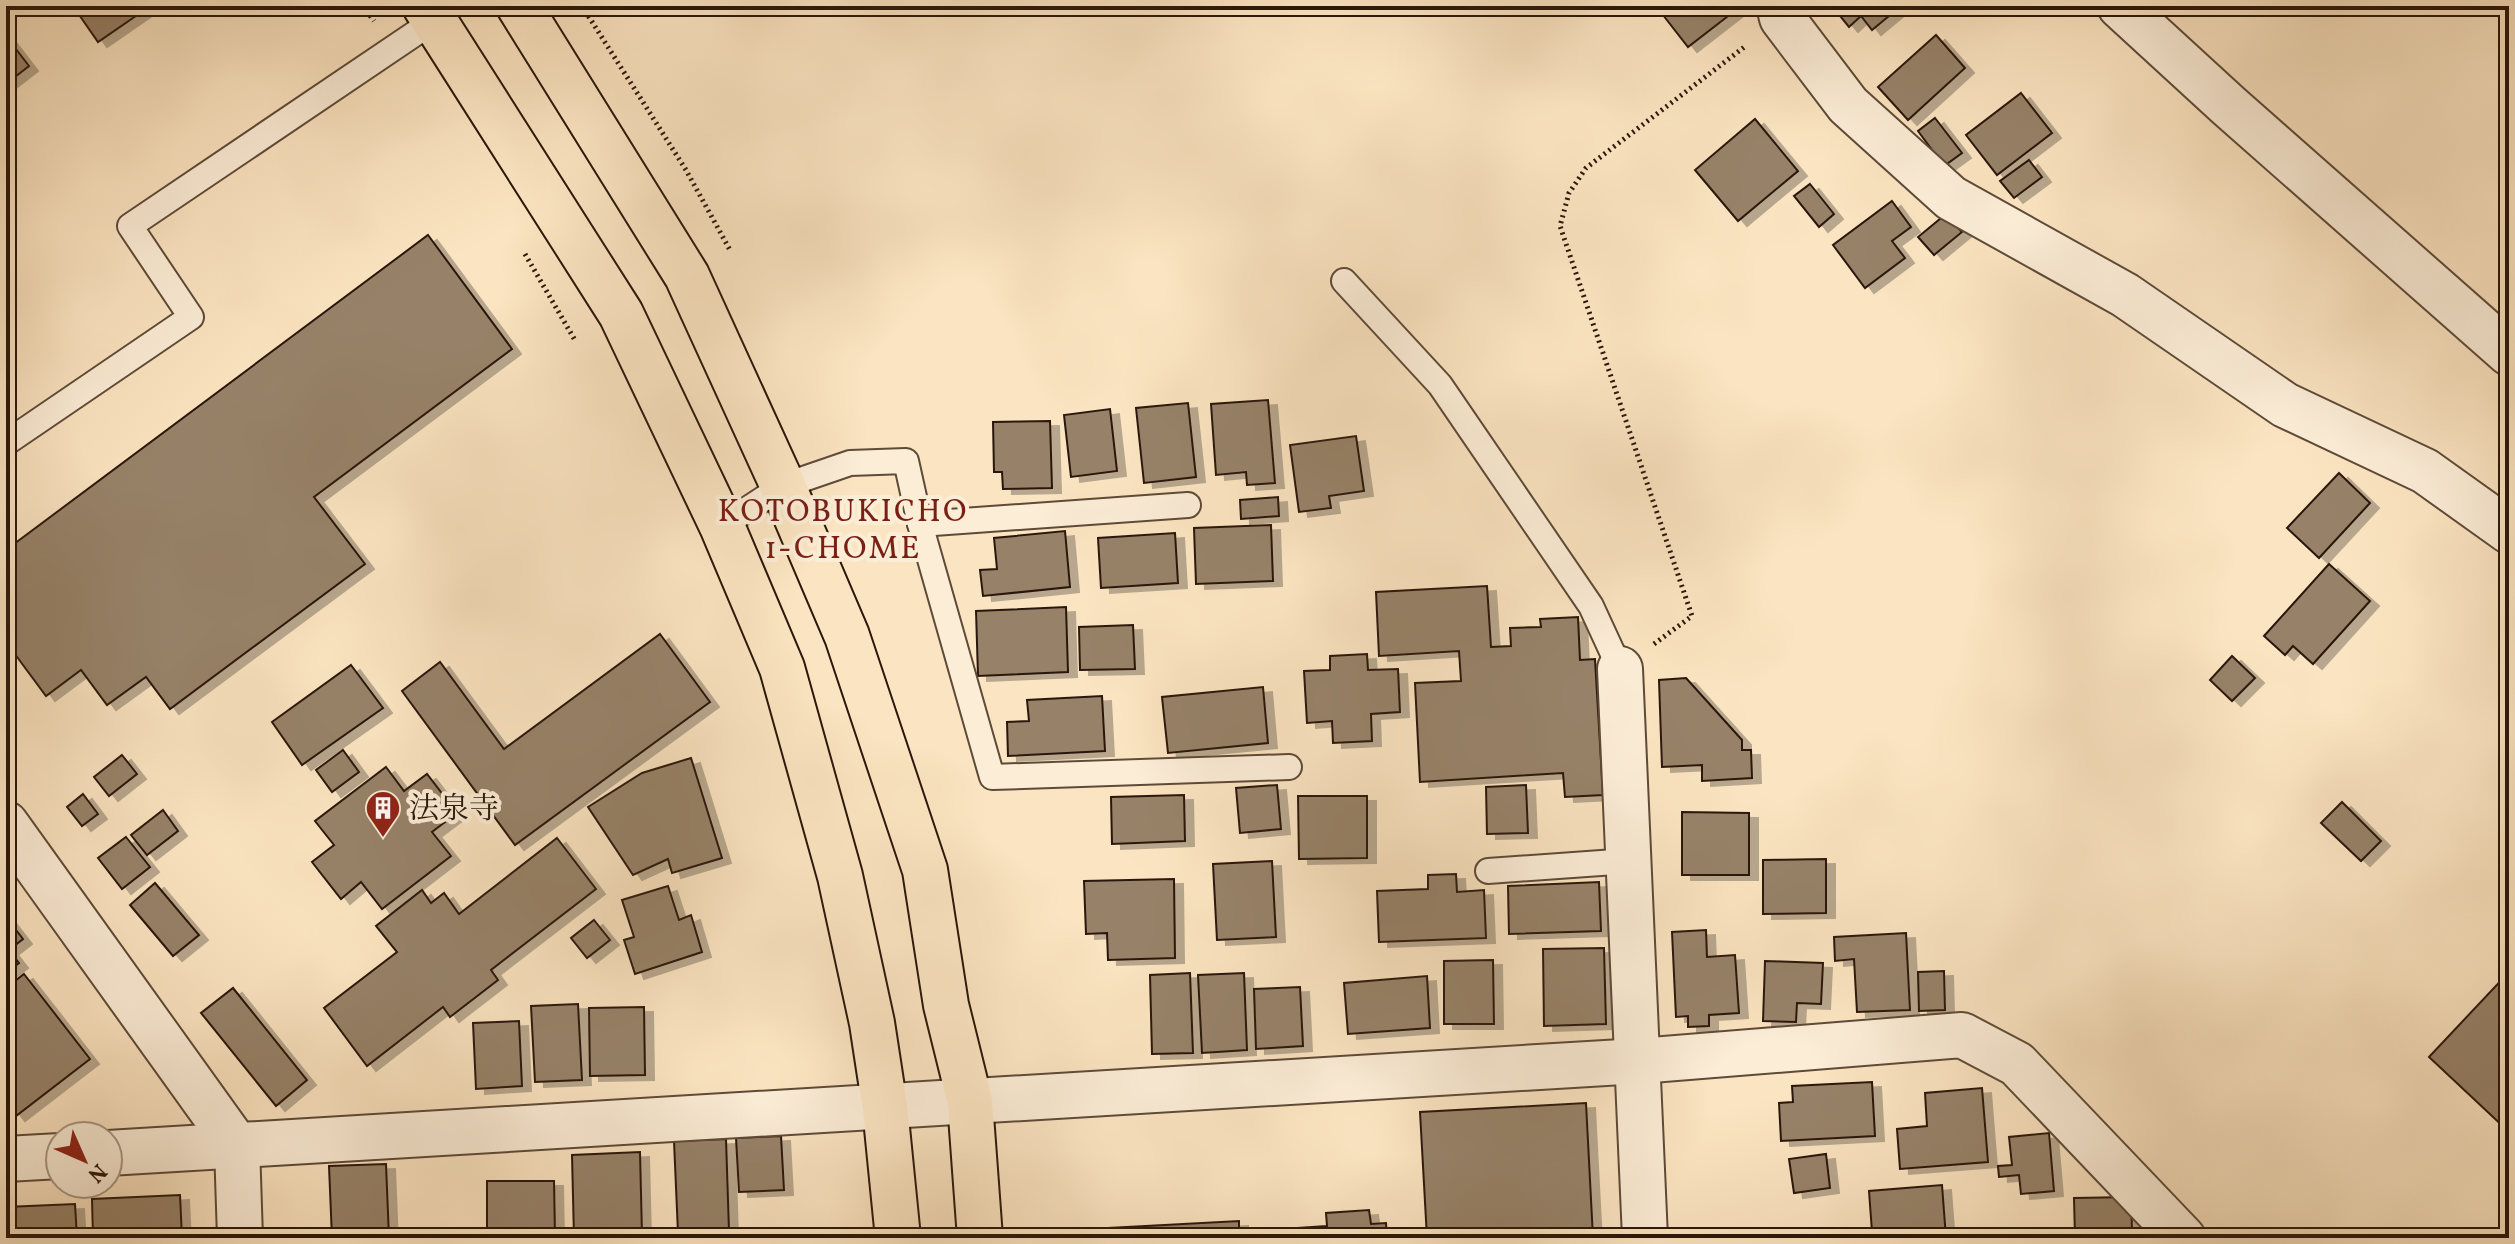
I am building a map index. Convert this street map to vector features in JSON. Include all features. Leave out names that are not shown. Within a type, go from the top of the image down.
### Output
[{"type":"highway","points":[[519,6],[687,276],[783,486],[847,636],[925,870],[946,1005],[970,1102],[980,1238]]},
{"type":"highway","points":[[430,13],[621,314],[722,526],[782,668],[840,876],[872,1023],[885,1108],[898,1238]]},
{"type":"street","points":[[2120,6],[2509,353]]},
{"type":"street","points":[[1780,12],[1848,105],[1951,198],[2125,295],[2285,405],[2425,471],[2509,531]]},
{"type":"street","points":[[1620,669],[1645,1238]]},
{"type":"street","points":[[6,824],[237,1146],[240,1238]]},
{"type":"street","points":[[124,1152],[1639,1061],[1962,1035],[2017,1064],[2183,1238]]},
{"type":"street","points":[[6,1159],[44,1157]]},
{"type":"lane","points":[[6,443],[191,317],[130,226],[394,47],[430,13]]},
{"type":"lane","points":[[1344,281],[1440,385],[1591,606],[1620,669]]},
{"type":"lane","points":[[722,526],[783,486],[850,463],[906,461],[920,524],[992,777],[1289,767]]},
{"type":"lane","points":[[920,524],[1188,505]]},
{"type":"lane","points":[[1488,871],[1629,861]]},
{"type":"path","points":[[363,6],[394,47]]},
{"type":"path","points":[[582,6],[686,170],[730,250]]},
{"type":"path","points":[[1620,669],[1692,616],[1560,226],[1569,193],[1586,168],[1780,12]]},
{"type":"path","points":[[518,242],[576,342]]},
{"type":"building","points":[[73,6],[144,6],[146,9],[98,42]]},
{"type":"building","points":[[1675,6],[1741,6],[1688,47],[1663,15]]},
{"type":"building","points":[[1832,6],[1901,6],[1872,30],[1861,16],[1849,27]]},
{"type":"building","points":[[1936,35],[1965,68],[1908,120],[1878,87]]},
{"type":"building","points":[[6,36],[29,66],[6,84]]},
{"type":"building","points":[[2021,93],[2052,133],[1997,175],[1966,135]]},
{"type":"building","points":[[1935,118],[1962,153],[1944,166],[1918,131]]},
{"type":"building","points":[[1755,119],[1798,171],[1738,221],[1695,170]]},
{"type":"building","points":[[2029,160],[2042,177],[2014,198],[2000,181]]},
{"type":"building","points":[[1810,184],[1834,214],[1819,227],[1794,196]]},
{"type":"building","points":[[1892,201],[1911,227],[1892,241],[1905,258],[1865,288],[1833,245]]},
{"type":"building","points":[[1946,214],[1962,232],[1934,255],[1918,237]]},
{"type":"building","points":[[428,235],[512,349],[314,497],[365,564],[170,709],[146,677],[107,705],[81,670],[46,696],[6,642],[6,550]]},
{"type":"building","points":[[1268,400],[1275,483],[1247,485],[1246,472],[1216,475],[1211,404]]},
{"type":"building","points":[[1188,403],[1196,477],[1144,483],[1136,408]]},
{"type":"building","points":[[1110,409],[1117,471],[1071,477],[1064,415]]},
{"type":"building","points":[[1050,421],[1052,488],[1003,489],[1002,472],[994,472],[993,422]]},
{"type":"building","points":[[1356,436],[1364,491],[1329,496],[1331,508],[1299,512],[1290,445]]},
{"type":"building","points":[[2339,473],[2370,503],[2319,558],[2287,528]]},
{"type":"building","points":[[1278,497],[1279,516],[1241,519],[1240,500]]},
{"type":"building","points":[[1271,525],[1273,581],[1196,584],[1194,528]]},
{"type":"building","points":[[1065,531],[1070,587],[983,596],[980,570],[997,569],[994,538]]},
{"type":"building","points":[[1175,533],[1178,583],[1101,588],[1098,538]]},
{"type":"building","points":[[2329,564],[2370,601],[2313,664],[2293,646],[2285,655],[2264,636]]},
{"type":"building","points":[[1487,586],[1491,647],[1511,646],[1510,628],[1541,627],[1540,619],[1578,617],[1580,660],[1595,659],[1603,795],[1565,797],[1563,773],[1420,782],[1415,683],[1461,681],[1459,651],[1379,656],[1376,592]]},
{"type":"building","points":[[1066,607],[1068,672],[978,676],[976,611]]},
{"type":"building","points":[[1133,625],[1135,669],[1080,670],[1079,627]]},
{"type":"building","points":[[660,634],[710,702],[515,845],[402,691],[440,662],[504,749]]},
{"type":"building","points":[[1367,654],[1368,670],[1398,669],[1400,712],[1371,714],[1372,741],[1333,743],[1332,721],[1307,723],[1304,671],[1330,670],[1330,656]]},
{"type":"building","points":[[2232,656],[2255,678],[2232,701],[2210,680]]},
{"type":"building","points":[[351,665],[383,708],[302,765],[272,722]]},
{"type":"building","points":[[1686,678],[1742,740],[1742,750],[1751,750],[1752,778],[1702,781],[1702,765],[1662,767],[1659,680]]},
{"type":"building","points":[[1263,687],[1268,743],[1168,753],[1162,697]]},
{"type":"building","points":[[1102,696],[1105,751],[1008,756],[1007,722],[1029,721],[1027,700]]},
{"type":"building","points":[[343,750],[359,772],[332,792],[316,770]]},
{"type":"building","points":[[122,755],[137,774],[109,796],[94,777]]},
{"type":"building","points":[[691,758],[722,858],[672,873],[668,859],[633,875],[588,807],[642,773]]},
{"type":"building","name":"法泉寺","points":[[386,767],[404,791],[427,774],[457,813],[432,832],[451,856],[382,909],[361,882],[341,899],[312,862],[334,845],[315,821]]},
{"type":"building","points":[[1277,785],[1281,829],[1240,833],[1236,788]]},
{"type":"building","points":[[1526,785],[1528,833],[1487,834],[1486,787]]},
{"type":"building","points":[[83,794],[98,814],[82,826],[67,807]]},
{"type":"building","points":[[1184,795],[1185,841],[1112,844],[1111,797]]},
{"type":"building","points":[[1298,796],[1367,796],[1367,858],[1299,859]]},
{"type":"building","points":[[2342,802],[2381,841],[2361,861],[2321,823]]},
{"type":"building","points":[[163,810],[178,831],[147,855],[131,835]]},
{"type":"building","points":[[1682,812],[1749,813],[1749,875],[1682,875]]},
{"type":"building","points":[[126,837],[150,867],[122,889],[98,858]]},
{"type":"building","points":[[557,838],[596,889],[491,970],[498,980],[450,1017],[443,1007],[367,1066],[324,1008],[397,952],[376,926],[422,890],[431,903],[444,893],[459,914]]},
{"type":"building","points":[[1826,859],[1826,913],[1763,914],[1763,860]]},
{"type":"building","points":[[1272,861],[1276,937],[1217,940],[1213,864]]},
{"type":"building","points":[[1456,874],[1457,892],[1484,890],[1486,938],[1379,942],[1377,891],[1428,889],[1428,875]]},
{"type":"building","points":[[1174,879],[1175,958],[1108,960],[1107,933],[1086,934],[1084,881]]},
{"type":"building","points":[[1599,882],[1601,931],[1509,934],[1508,886]]},
{"type":"building","points":[[155,883],[199,935],[173,956],[130,905]]},
{"type":"building","points":[[668,886],[679,920],[691,915],[702,952],[635,974],[624,940],[634,937],[622,900]]},
{"type":"building","points":[[6,917],[23,939],[9,950],[19,963],[6,973]]},
{"type":"building","points":[[594,920],[610,940],[587,958],[571,938]]},
{"type":"building","points":[[1706,930],[1707,957],[1735,955],[1739,1013],[1709,1015],[1709,1026],[1688,1027],[1688,1016],[1676,1017],[1672,932]]},
{"type":"building","points":[[1906,933],[1910,1010],[1857,1012],[1854,959],[1835,961],[1834,937]]},
{"type":"building","points":[[1604,948],[1606,1024],[1544,1026],[1543,949]]},
{"type":"building","points":[[1493,960],[1494,1024],[1444,1024],[1444,961]]},
{"type":"building","points":[[1765,961],[1823,963],[1821,1004],[1797,1003],[1796,1022],[1763,1021]]},
{"type":"building","points":[[1944,971],[1945,1010],[1919,1011],[1918,972]]},
{"type":"building","points":[[2509,972],[2509,1132],[2429,1057]]},
{"type":"building","points":[[1190,973],[1193,1053],[1152,1054],[1150,975]]},
{"type":"building","points":[[1244,973],[1247,1050],[1202,1053],[1198,975]]},
{"type":"building","points":[[24,974],[90,1059],[16,1116],[6,1103],[6,988]]},
{"type":"building","points":[[1427,976],[1430,1028],[1348,1034],[1344,983]]},
{"type":"building","points":[[1300,987],[1303,1046],[1256,1049],[1254,989]]},
{"type":"building","points":[[233,988],[307,1080],[276,1106],[201,1013]]},
{"type":"building","points":[[578,1004],[582,1080],[535,1082],[531,1006]]},
{"type":"building","points":[[644,1007],[645,1075],[590,1076],[589,1008]]},
{"type":"building","points":[[519,1021],[522,1086],[476,1089],[473,1023]]},
{"type":"building","points":[[1872,1082],[1875,1136],[1781,1141],[1779,1103],[1793,1102],[1792,1086]]},
{"type":"building","points":[[1982,1088],[1988,1162],[1900,1169],[1897,1129],[1927,1126],[1925,1093]]},
{"type":"building","points":[[1586,1103],[1593,1238],[1427,1238],[1420,1112]]},
{"type":"building","points":[[2049,1133],[2054,1191],[2021,1194],[2019,1175],[1999,1177],[1998,1166],[2012,1165],[2009,1137]]},
{"type":"building","points":[[781,1136],[784,1190],[739,1192],[736,1138]]},
{"type":"building","points":[[726,1139],[729,1231],[678,1233],[674,1141]]},
{"type":"building","points":[[640,1152],[642,1235],[574,1238],[572,1155]]},
{"type":"building","points":[[1826,1154],[1830,1188],[1794,1193],[1789,1159]]},
{"type":"building","points":[[386,1164],[389,1238],[332,1238],[329,1166]]},
{"type":"building","points":[[487,1181],[554,1181],[555,1235],[487,1236]]},
{"type":"building","points":[[1942,1185],[1946,1238],[1882,1238],[1882,1232],[1872,1232],[1869,1191]]},
{"type":"building","points":[[180,1195],[182,1238],[93,1238],[92,1200],[124,1200],[124,1198]]},
{"type":"building","points":[[2131,1197],[2132,1230],[2150,1230],[2150,1238],[2075,1238],[2074,1198]]},
{"type":"building","points":[[75,1204],[77,1238],[6,1238],[6,1207]]},
{"type":"building","points":[[1369,1210],[1371,1224],[1386,1223],[1387,1238],[1251,1238],[1251,1231],[1327,1226],[1326,1213]]},
{"type":"building","points":[[1239,1221],[1239,1238],[1072,1238],[1071,1230]]},
{"type":"building","points":[[827,1230],[828,1238],[711,1238]]},
{"type":"place","name":"法泉寺","points":[[383,839]]},
{"type":"district","name":"KOTOBUKICHO 1-CHOME","points":[[843,528]]}]
